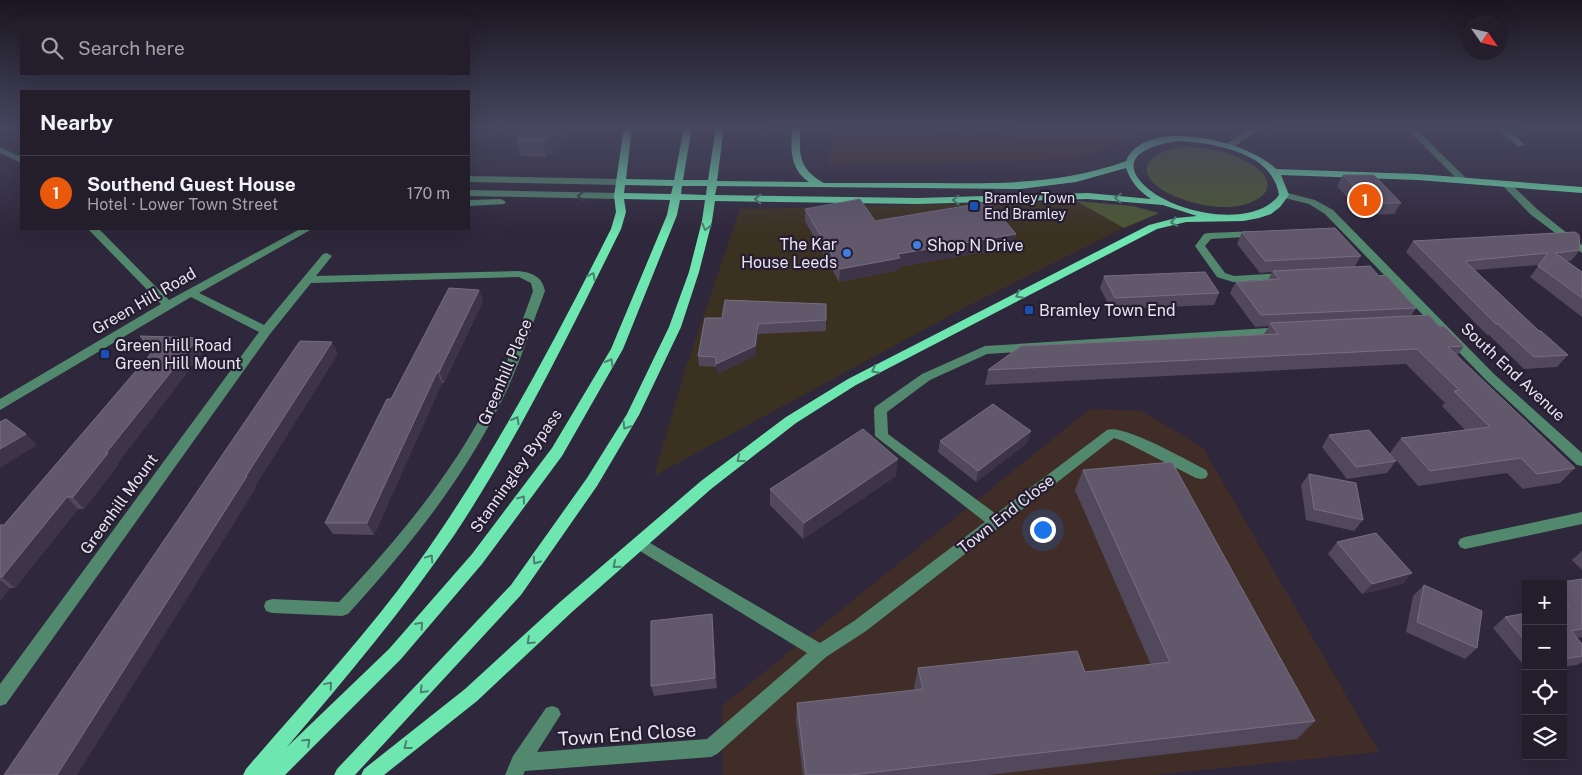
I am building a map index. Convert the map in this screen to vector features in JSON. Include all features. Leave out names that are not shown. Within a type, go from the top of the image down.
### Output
[{"type":"main road","points":[[252,775],[359,649],[417,576],[476,490],[548,363],[616,229],[621,212],[620,189],[625,163]]},
{"type":"main road","name":"Stanningley Bypass","points":[[272,775],[395,654],[477,559],[557,452],[617,349],[672,215],[681,163]]},
{"type":"main road","points":[[343,775],[516,590],[592,482],[633,415],[675,327],[694,272],[707,221],[715,163]]},
{"type":"main road","points":[[797,163],[797,167],[803,174],[822,186]]},
{"type":"main road","points":[[620,189],[656,182],[822,186],[967,186],[1051,183],[1099,175],[1130,163]]},
{"type":"main road","points":[[1130,163],[1131,174],[1147,192],[1166,203],[1191,212],[1222,217]]},
{"type":"main road","points":[[370,775],[471,695],[566,607],[706,485],[776,432],[852,382],[1153,227],[1190,219],[1245,217],[1264,213],[1281,202],[1284,195],[1284,184],[1276,172],[1265,163]]},
{"type":"main road","points":[[1276,172],[1464,181],[1582,190]]},
{"type":"main road","points":[[620,189],[653,196],[738,199],[918,201],[1088,196],[1166,203]]},
{"type":"street","points":[[1446,163],[1464,181]]},
{"type":"street","points":[[470,179],[620,189]]},
{"type":"street","points":[[1506,184],[1534,212],[1582,250]]},
{"type":"street","points":[[470,203],[499,202],[620,189]]},
{"type":"street","points":[[470,193],[543,196]]},
{"type":"street","name":"South End Avenue","points":[[1284,195],[1320,206],[1339,229],[1384,271],[1490,377],[1582,461]]},
{"type":"street","points":[[94,230],[168,305]]},
{"type":"street","name":"Green Hill Road","points":[[0,405],[168,305],[305,230]]},
{"type":"street","points":[[1266,233],[1208,236],[1200,246],[1221,275],[1233,279],[1292,276]]},
{"type":"street","name":"Greenhill Mount","points":[[0,698],[266,331],[327,256]]},
{"type":"street","points":[[1371,272],[1384,271]]},
{"type":"street","name":"Greenhill Place","points":[[272,606],[342,609],[385,564],[411,533],[479,434],[498,396],[539,291],[539,284],[535,279],[519,274],[308,280]]},
{"type":"street","points":[[190,293],[266,331]]},
{"type":"street","points":[[1424,324],[1436,323]]},
{"type":"street","points":[[996,522],[882,436],[880,410],[926,377],[985,350],[1297,331]]},
{"type":"street","name":"Town End Close","points":[[517,769],[711,748],[820,652],[860,626],[1112,432],[1127,437],[1201,474]]},
{"type":"street","points":[[1464,543],[1582,518]]},
{"type":"street","points":[[640,544],[820,652]]},
{"type":"street","name":"Town End Close","points":[[517,769],[552,714]]},
{"type":"shaded area","points":[[827,163],[903,163],[827,165]]},
{"type":"shaded area","points":[[1076,201],[1124,228],[962,309],[654,476],[685,370],[740,209]]},
{"type":"shaded area","points":[[1090,409],[1142,411],[1203,448],[1379,752],[1153,775],[723,775],[722,706]]},
{"type":"green space","points":[[1148,163],[1249,163],[1262,173],[1267,182],[1267,190],[1262,196],[1244,205],[1221,207],[1200,204],[1166,192],[1155,184],[1149,177]]},
{"type":"green space","points":[[1076,201],[1133,206],[1159,213],[1124,228]]},
{"type":"building","points":[[1343,175],[1374,175],[1401,203],[1369,203]]},
{"type":"building","points":[[860,199],[875,221],[989,202],[1016,234],[898,254],[900,258],[840,269],[805,209]]},
{"type":"building","points":[[1335,228],[1361,256],[1265,261],[1242,232]]},
{"type":"building","points":[[1575,232],[1579,235],[1580,250],[1555,253],[1582,272],[1582,298],[1538,266],[1548,253],[1465,261],[1539,331],[1568,355],[1534,357],[1496,324],[1413,241]]},
{"type":"building","points":[[1370,266],[1379,276],[1386,275],[1416,308],[1261,315],[1236,282],[1279,279],[1273,271]]},
{"type":"building","points":[[1205,272],[1219,293],[1115,298],[1104,276]]},
{"type":"building","points":[[449,288],[479,290],[439,372],[437,372],[367,523],[325,523],[387,399],[391,399]]},
{"type":"building","points":[[725,300],[826,304],[826,320],[758,324],[755,346],[716,364],[716,357],[698,356],[705,318],[722,318]]},
{"type":"building","points":[[1429,315],[1439,326],[1444,326],[1464,346],[1448,347],[1575,468],[1537,474],[1521,458],[1430,471],[1401,438],[1490,427],[1454,391],[1459,390],[1417,349],[988,370],[1021,346],[1278,334],[1270,323]]},
{"type":"building","points":[[140,336],[198,338],[73,497],[67,497],[2,577],[0,577],[0,525],[4,525],[153,351]]},
{"type":"building","points":[[300,341],[332,342],[57,775],[4,775]]},
{"type":"building","points":[[993,404],[1031,431],[978,471],[940,441]]},
{"type":"building","points":[[6,419],[26,434],[0,449],[0,422]]},
{"type":"building","points":[[863,429],[898,459],[804,523],[770,489]]},
{"type":"building","points":[[1369,430],[1396,461],[1356,467],[1329,435]]},
{"type":"building","points":[[1172,462],[1315,721],[850,775],[806,775],[797,703],[923,689],[918,668],[1077,651],[1085,672],[1170,662],[1083,470]]},
{"type":"building","points":[[1309,474],[1356,483],[1363,520],[1314,509]]},
{"type":"building","points":[[1376,533],[1412,573],[1372,584],[1337,542]]},
{"type":"building","points":[[1582,579],[1582,629],[1571,631],[1582,644],[1582,656],[1567,658],[1567,606],[1569,606],[1567,604],[1567,581]]},
{"type":"building","points":[[1424,585],[1482,611],[1477,648],[1417,622]]},
{"type":"building","points":[[712,614],[715,678],[651,686],[651,621]]},
{"type":"building","points":[[1522,614],[1522,637],[1505,617]]},
{"type":"place","name":"Southend Guest House","points":[[1365,200]]},
{"type":"place","name":"Bramley Town End Bramley","points":[[974,206]]},
{"type":"place","name":"Shop N Drive","points":[[917,245]]},
{"type":"place","name":"The Kar House Leeds","points":[[847,253]]},
{"type":"place","name":"Bramley Town End","points":[[1029,310]]},
{"type":"place","name":"Green Hill Road Green Hill Mount","points":[[105,354]]}]
